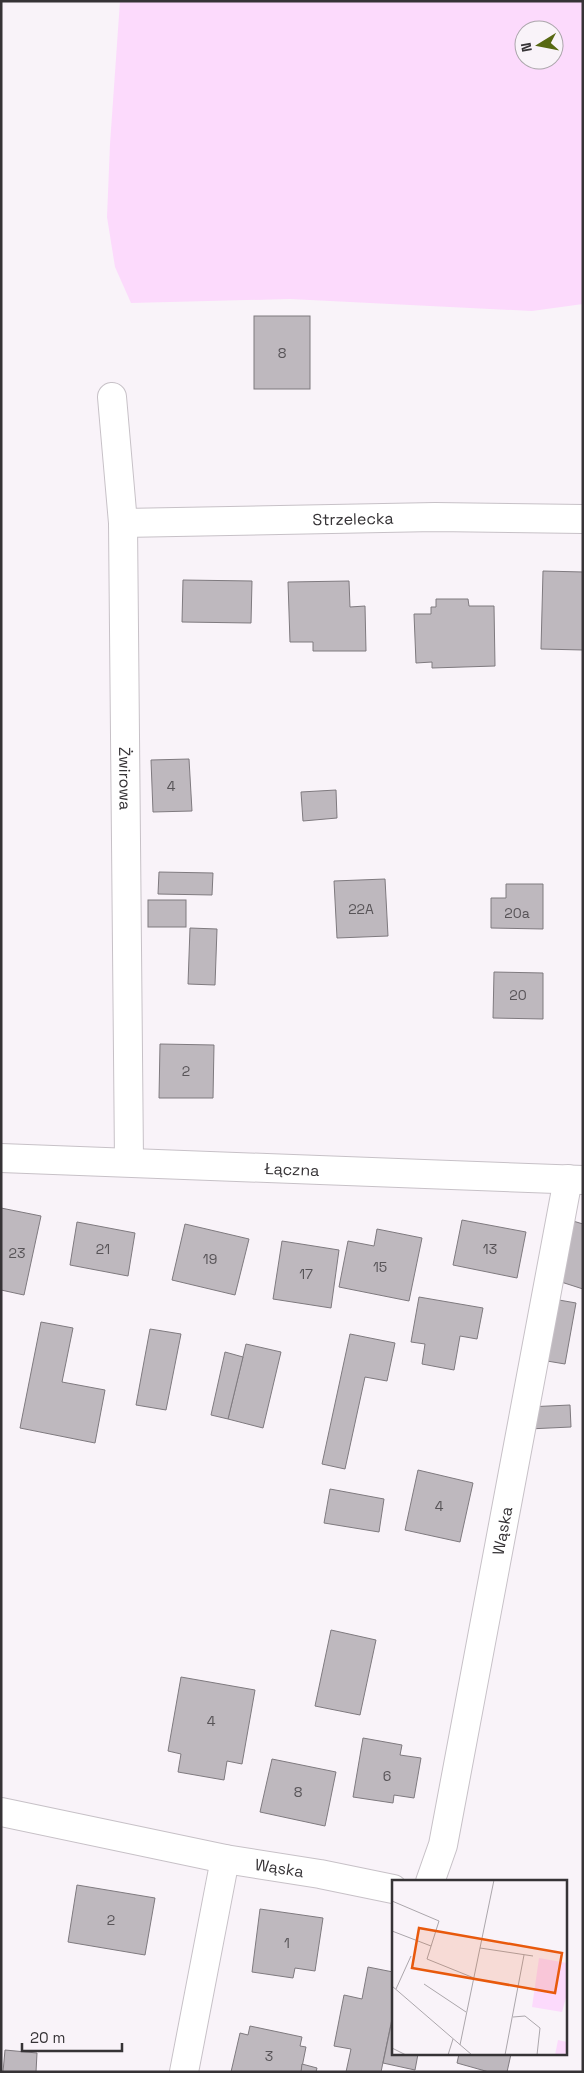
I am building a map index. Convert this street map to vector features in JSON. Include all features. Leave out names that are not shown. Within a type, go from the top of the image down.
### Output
[{"type":"street","name":"Żwirowa","points":[[112,397],[123,524],[129,1161]]},
{"type":"street","name":"Strzelecka","points":[[123,524],[435,517],[583,519]]},
{"type":"street","name":"Łączna","points":[[1,1158],[129,1161],[576,1180]]},
{"type":"street","name":"Wąska","points":[[431,1880],[443,1845],[576,1180]]},
{"type":"street","name":"Wąska","points":[[1,1812],[225,1859],[320,1874],[392,1889]]},
{"type":"street","points":[[184,2072],[225,1859]]},
{"type":"shaded area","points":[[120,1],[583,1],[583,304],[532,311],[290,299],[131,303],[115,267],[107,217]]},
{"type":"building","points":[[254,316],[310,316],[310,389],[254,389]]},
{"type":"building","points":[[543,571],[583,572],[583,650],[541,649]]},
{"type":"building","points":[[183,580],[252,581],[251,623],[182,622]]},
{"type":"building","points":[[349,581],[350,607],[365,606],[366,651],[313,651],[313,642],[290,642],[288,582]]},
{"type":"building","points":[[436,599],[468,599],[469,606],[494,606],[495,666],[432,668],[432,662],[416,663],[414,614],[431,614],[431,607],[436,607]]},
{"type":"building","points":[[189,759],[192,811],[153,812],[151,760]]},
{"type":"building","points":[[336,790],[337,818],[303,821],[301,792]]},
{"type":"building","points":[[159,872],[213,873],[212,895],[158,894]]},
{"type":"building","points":[[385,879],[388,936],[337,938],[334,881]]},
{"type":"building","points":[[506,884],[543,884],[543,929],[491,928],[491,898],[506,898]]},
{"type":"building","points":[[148,900],[186,900],[186,927],[148,927]]},
{"type":"building","points":[[190,928],[217,929],[215,985],[188,984]]},
{"type":"building","points":[[494,972],[543,973],[543,1019],[493,1018]]},
{"type":"building","points":[[160,1044],[214,1045],[213,1098],[159,1098]]},
{"type":"building","points":[[1,1208],[41,1216],[24,1295],[1,1290]]},
{"type":"building","points":[[462,1220],[526,1232],[517,1278],[453,1265]]},
{"type":"building","points":[[573,1221],[583,1224],[583,1289],[555,1280]]},
{"type":"building","points":[[77,1222],[135,1233],[128,1276],[70,1265]]},
{"type":"building","points":[[185,1224],[249,1239],[235,1295],[172,1280]]},
{"type":"building","points":[[377,1229],[422,1238],[409,1301],[339,1287],[348,1241],[374,1246]]},
{"type":"building","points":[[282,1241],[339,1250],[331,1308],[273,1299]]},
{"type":"building","points":[[419,1297],[483,1308],[477,1339],[460,1336],[454,1370],[422,1364],[425,1344],[411,1342]]},
{"type":"building","points":[[559,1300],[576,1303],[565,1364],[547,1361]]},
{"type":"building","points":[[41,1322],[73,1328],[62,1382],[105,1390],[95,1443],[20,1428]]},
{"type":"building","points":[[150,1329],[181,1334],[166,1410],[136,1405]]},
{"type":"building","points":[[350,1334],[395,1343],[387,1381],[365,1377],[345,1469],[322,1464]]},
{"type":"building","points":[[246,1344],[281,1352],[263,1428],[228,1419]]},
{"type":"building","points":[[225,1352],[243,1357],[228,1419],[211,1415]]},
{"type":"building","points":[[570,1405],[571,1427],[528,1429],[527,1407]]},
{"type":"building","points":[[418,1470],[473,1483],[460,1542],[405,1530]]},
{"type":"building","points":[[330,1489],[384,1499],[379,1532],[324,1523]]},
{"type":"building","points":[[331,1630],[376,1640],[360,1715],[315,1706]]},
{"type":"building","points":[[181,1677],[255,1690],[242,1764],[227,1761],[224,1780],[178,1772],[181,1754],[168,1751]]},
{"type":"building","points":[[363,1738],[402,1745],[400,1755],[421,1758],[414,1798],[394,1795],[393,1803],[353,1797]]},
{"type":"building","points":[[272,1759],[336,1772],[325,1826],[260,1812]]},
{"type":"building","points":[[77,1885],[155,1898],[145,1955],[68,1942]]},
{"type":"building","points":[[260,1909],[323,1918],[315,1971],[295,1968],[293,1978],[252,1972]]},
{"type":"building","points":[[368,1967],[392,1972],[392,2019],[381,2072],[346,2072],[351,2049],[334,2046],[344,1995],[362,1999]]},
{"type":"building","points":[[392,2025],[392,2056],[418,2056],[415,2070],[383,2063]]},
{"type":"building","points":[[250,2026],[302,2037],[300,2046],[306,2047],[301,2072],[231,2072],[240,2033],[248,2035]]},
{"type":"building","points":[[5,2050],[37,2053],[36,2072],[3,2072]]},
{"type":"building","points":[[459,2056],[511,2056],[507,2072],[489,2072],[457,2063]]},
{"type":"building","points":[[302,2064],[317,2068],[316,2072],[301,2072]]}]
